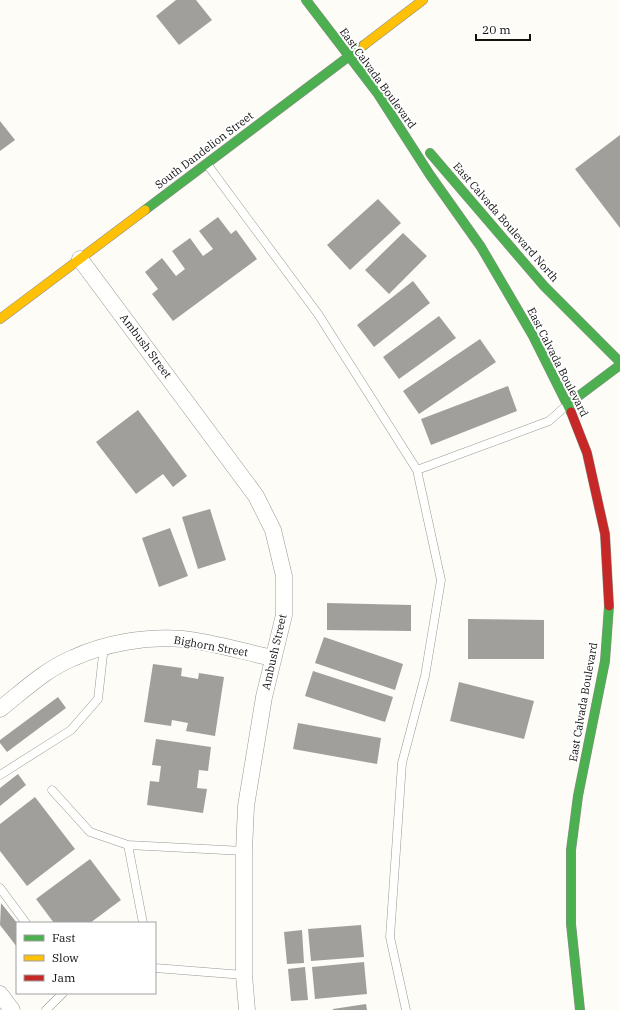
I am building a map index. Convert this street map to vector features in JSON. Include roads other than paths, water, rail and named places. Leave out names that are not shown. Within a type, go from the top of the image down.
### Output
[{"type":"main road","name":"East Calvada Boulevard","points":[[306,0],[378,94],[430,175],[481,248],[533,336],[568,404],[587,453],[605,534],[609,602],[605,661],[578,796],[571,850],[571,924],[580,1010]]},
{"type":"main road","name":"South Dandelion Street","points":[[0,319],[423,0]]},
{"type":"main road","name":"East Calvada Boulevard North","points":[[378,94],[544,286],[620,363]]},
{"type":"main road","points":[[568,404],[620,363]]},
{"type":"street","name":"Ambush Street","points":[[80,258],[260,503],[272,530],[284,576],[284,615],[264,697],[246,806],[244,851],[244,975],[247,1010]]},
{"type":"street","name":"Bighorn Street","points":[[0,709],[56,667],[72,658],[104,646],[148,639],[184,639],[273,658]]},
{"type":"street","points":[[0,994],[12,1010]]},
{"type":"lane","points":[[206,164],[318,314],[417,470],[441,580],[425,676],[402,763],[390,937],[406,1010]]},
{"type":"lane","points":[[417,470],[549,421],[568,404]]},
{"type":"lane","points":[[0,775],[71,730],[98,699],[104,646]]},
{"type":"lane","points":[[52,790],[90,832],[128,845],[244,851]]},
{"type":"lane","points":[[128,845],[143,922]]},
{"type":"lane","points":[[0,888],[25,922]]},
{"type":"lane","points":[[156,968],[244,975]]},
{"type":"lane","points":[[46,1010],[62,994]]}]
